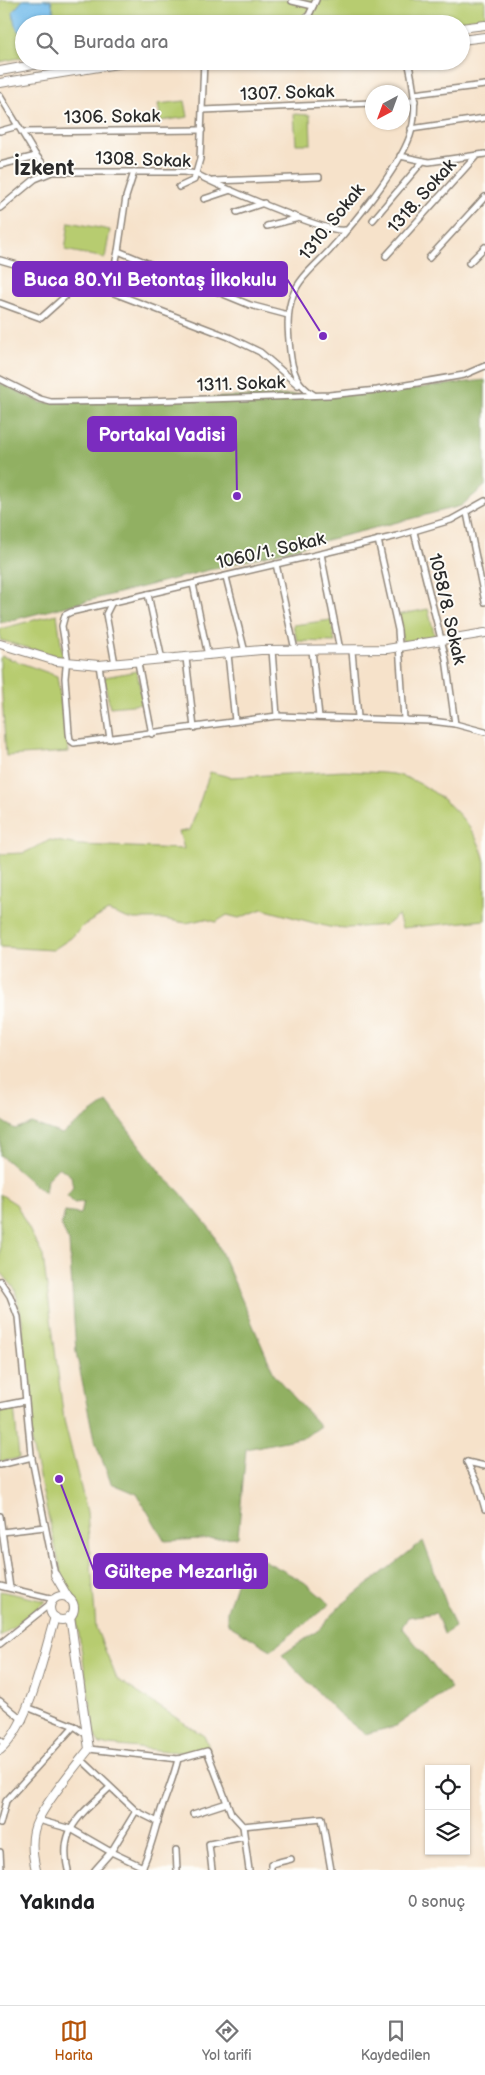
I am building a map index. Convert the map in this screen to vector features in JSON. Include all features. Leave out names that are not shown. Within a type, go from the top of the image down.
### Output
[{"type":"main road","points":[[470,27],[485,25]]},
{"type":"main road","points":[[470,39],[485,37]]},
{"type":"main road","points":[[0,71],[15,68]]},
{"type":"main road","points":[[0,83],[80,70]]},
{"type":"main road","points":[[0,644],[66,663],[99,665],[272,650],[340,651],[399,648],[485,632]]},
{"type":"main road","points":[[36,1870],[33,1857],[33,1834],[38,1820],[89,1749],[70,1616],[73,1609],[55,1575]]},
{"type":"main road","points":[[55,1575],[54,1600],[50,1611],[55,1617],[64,1620],[70,1616]]},
{"type":"main road","points":[[54,1600],[63,1597],[69,1600]]},
{"type":"main road","points":[[2,1745],[23,1720],[55,1617]]},
{"type":"street","points":[[309,15],[316,0]]},
{"type":"street","points":[[292,1],[313,6]]},
{"type":"street","points":[[179,187],[194,180],[200,159],[204,70]]},
{"type":"street","name":"1310. Sokak","points":[[302,389],[293,372],[291,362],[288,315],[297,287],[346,230],[400,156],[411,129],[415,101],[410,70]]},
{"type":"street","points":[[414,94],[485,84]]},
{"type":"street","points":[[0,96],[36,156],[50,172]]},
{"type":"street","points":[[410,101],[415,101]]},
{"type":"street","name":"1307. Sokak","points":[[203,110],[365,103]]},
{"type":"street","points":[[411,129],[485,118]]},
{"type":"street","points":[[0,131],[18,126]]},
{"type":"street","name":"1306. Sokak","points":[[22,132],[202,130]]},
{"type":"street","points":[[400,156],[423,161],[485,154]]},
{"type":"street","name":"1318. Sokak","points":[[386,256],[477,155]]},
{"type":"street","points":[[0,165],[36,156]]},
{"type":"street","points":[[373,220],[423,161]]},
{"type":"street","name":"1308. Sokak","points":[[0,208],[35,179],[50,172],[196,174],[210,182],[300,218],[333,230],[346,230]]},
{"type":"street","points":[[106,290],[112,278],[126,197],[134,172]]},
{"type":"street","points":[[210,182],[320,177]]},
{"type":"street","points":[[204,199],[232,190]]},
{"type":"street","points":[[429,258],[485,197]]},
{"type":"street","points":[[237,212],[264,203]]},
{"type":"street","points":[[268,226],[300,218]]},
{"type":"street","points":[[469,263],[485,247]]},
{"type":"street","points":[[118,251],[250,305],[288,315]]},
{"type":"street","points":[[0,260],[106,290],[229,337],[260,352],[302,389],[314,395]]},
{"type":"street","points":[[0,303],[41,318],[80,283]]},
{"type":"street","name":"1311. Sokak","points":[[0,379],[40,399],[51,402],[145,401],[314,395],[377,390],[464,375],[485,366]]},
{"type":"street","name":"1060/1. Sokak","points":[[66,663],[67,657],[62,620],[71,612],[414,532],[467,513],[485,501]]},
{"type":"street","points":[[467,513],[482,574],[485,602]]},
{"type":"street","name":"1058/8. Sokak","points":[[414,532],[446,659],[456,724]]},
{"type":"street","points":[[378,540],[398,630],[404,719]]},
{"type":"street","points":[[321,554],[340,651]]},
{"type":"street","points":[[276,564],[295,650]]},
{"type":"street","points":[[226,577],[245,652]]},
{"type":"street","points":[[193,584],[208,656]]},
{"type":"street","points":[[148,594],[162,660]]},
{"type":"street","points":[[111,604],[106,614],[115,664]]},
{"type":"street","points":[[272,650],[277,716]]},
{"type":"street","points":[[312,650],[319,717]]},
{"type":"street","points":[[352,650],[358,717]]},
{"type":"street","points":[[228,654],[235,721]]},
{"type":"street","points":[[186,658],[194,728]]},
{"type":"street","points":[[66,663],[68,733],[72,742],[152,734],[277,716],[404,719],[456,724],[485,732]]},
{"type":"street","points":[[138,663],[152,734]]},
{"type":"street","points":[[99,665],[110,739]]},
{"type":"street","points":[[0,1281],[10,1296],[18,1317],[32,1457],[55,1575]]},
{"type":"street","points":[[0,1406],[25,1401]]},
{"type":"street","points":[[0,1465],[32,1457]]},
{"type":"street","points":[[485,1466],[467,1462],[478,1485],[485,1509]]},
{"type":"street","points":[[0,1516],[10,1588]]},
{"type":"street","points":[[2,1532],[45,1527]]},
{"type":"street","points":[[0,1586],[54,1600]]},
{"type":"street","points":[[0,1644],[54,1600]]},
{"type":"street","points":[[0,1701],[23,1720]]},
{"type":"street","points":[[27,1707],[74,1726],[87,1735]]},
{"type":"street","points":[[0,1824],[6,1801],[74,1726]]},
{"type":"street","points":[[89,1749],[178,1759],[207,1751],[231,1813],[242,1826],[249,1870]]},
{"type":"street","points":[[82,1759],[136,1811],[158,1822]]},
{"type":"street","points":[[38,1820],[71,1829],[142,1869],[173,1783],[178,1759]]},
{"type":"street","points":[[68,1870],[65,1843],[71,1829],[81,1815],[110,1788]]},
{"type":"street","points":[[193,1814],[227,1803]]},
{"type":"street","points":[[95,1870],[111,1852],[136,1811]]},
{"type":"street","points":[[242,1826],[322,1818],[331,1870]]},
{"type":"street","points":[[212,1870],[209,1844],[244,1837]]},
{"type":"street","points":[[176,1850],[177,1870]]},
{"type":"street","points":[[0,1852],[1,1870]]},
{"type":"street","points":[[272,1870],[271,1864],[291,1859]]},
{"type":"green space","points":[[0,0],[485,0],[485,21],[470,23],[470,15],[15,15],[15,59],[0,62]]},
{"type":"green space","points":[[185,101],[188,117],[161,121],[158,104]]},
{"type":"green space","points":[[294,114],[310,115],[311,144],[296,144]]},
{"type":"green space","points":[[69,222],[110,230],[105,258],[65,250]]},
{"type":"green space","points":[[485,380],[485,486],[461,506],[0,623],[0,383],[42,403],[386,392]]},
{"type":"green space","points":[[428,609],[435,637],[403,643],[397,615]]},
{"type":"green space","points":[[57,614],[63,658],[0,640],[0,629]]},
{"type":"green space","points":[[331,620],[335,642],[297,641],[293,625]]},
{"type":"green space","points":[[2,656],[57,676],[69,752],[6,756],[0,665],[0,658]]},
{"type":"green space","points":[[137,671],[143,704],[110,707],[105,677]]},
{"type":"green space","points":[[344,771],[375,772],[408,778],[423,785],[451,806],[473,833],[481,848],[485,862],[485,920],[402,928],[398,915],[386,925],[348,928],[329,927],[262,909],[239,918],[227,915],[216,922],[205,919],[186,923],[163,919],[129,919],[108,911],[84,925],[71,938],[53,950],[0,947],[0,854],[24,853],[50,840],[79,845],[184,849],[179,832],[190,830],[210,772],[230,777]]},
{"type":"green space","points":[[107,1102],[163,1176],[179,1191],[212,1231],[275,1376],[320,1426],[305,1437],[246,1449],[238,1537],[165,1541],[137,1494],[111,1483],[94,1439],[76,1352],[69,1242],[61,1225],[65,1212],[80,1214],[84,1202],[74,1203],[67,1196],[73,1187],[71,1176],[59,1167],[47,1179],[45,1194],[0,1155],[0,1120],[15,1129],[31,1123],[62,1134]]},
{"type":"green space","points":[[0,1194],[16,1204],[43,1256],[64,1420],[87,1512],[96,1628],[117,1679],[204,1736],[210,1749],[186,1753],[100,1744],[96,1738],[73,1599],[63,1580],[32,1446],[22,1320],[15,1289],[0,1271]]},
{"type":"green space","points":[[14,1406],[19,1458],[0,1462],[0,1409]]},
{"type":"green space","points":[[423,1541],[455,1627],[444,1634],[436,1613],[408,1617],[402,1627],[451,1688],[396,1726],[365,1734],[338,1713],[282,1655],[320,1629],[340,1606]]},
{"type":"green space","points":[[247,1551],[304,1582],[330,1604],[271,1650],[229,1625],[227,1620],[227,1611]]},
{"type":"green space","points":[[0,1591],[46,1601],[0,1637]]},
{"type":"water","points":[[23,0],[51,0],[55,15],[15,15],[15,25],[13,11]]},
{"type":"place","name":"Buca 80.Yıl Betontaş İlkokulu","points":[[323,336]]},
{"type":"place","name":"Portakal Vadisi","points":[[237,496]]},
{"type":"place","name":"Gültepe Mezarlığı","points":[[59,1479]]},
{"type":"district","name":"İzkent","points":[[44,168]]}]
